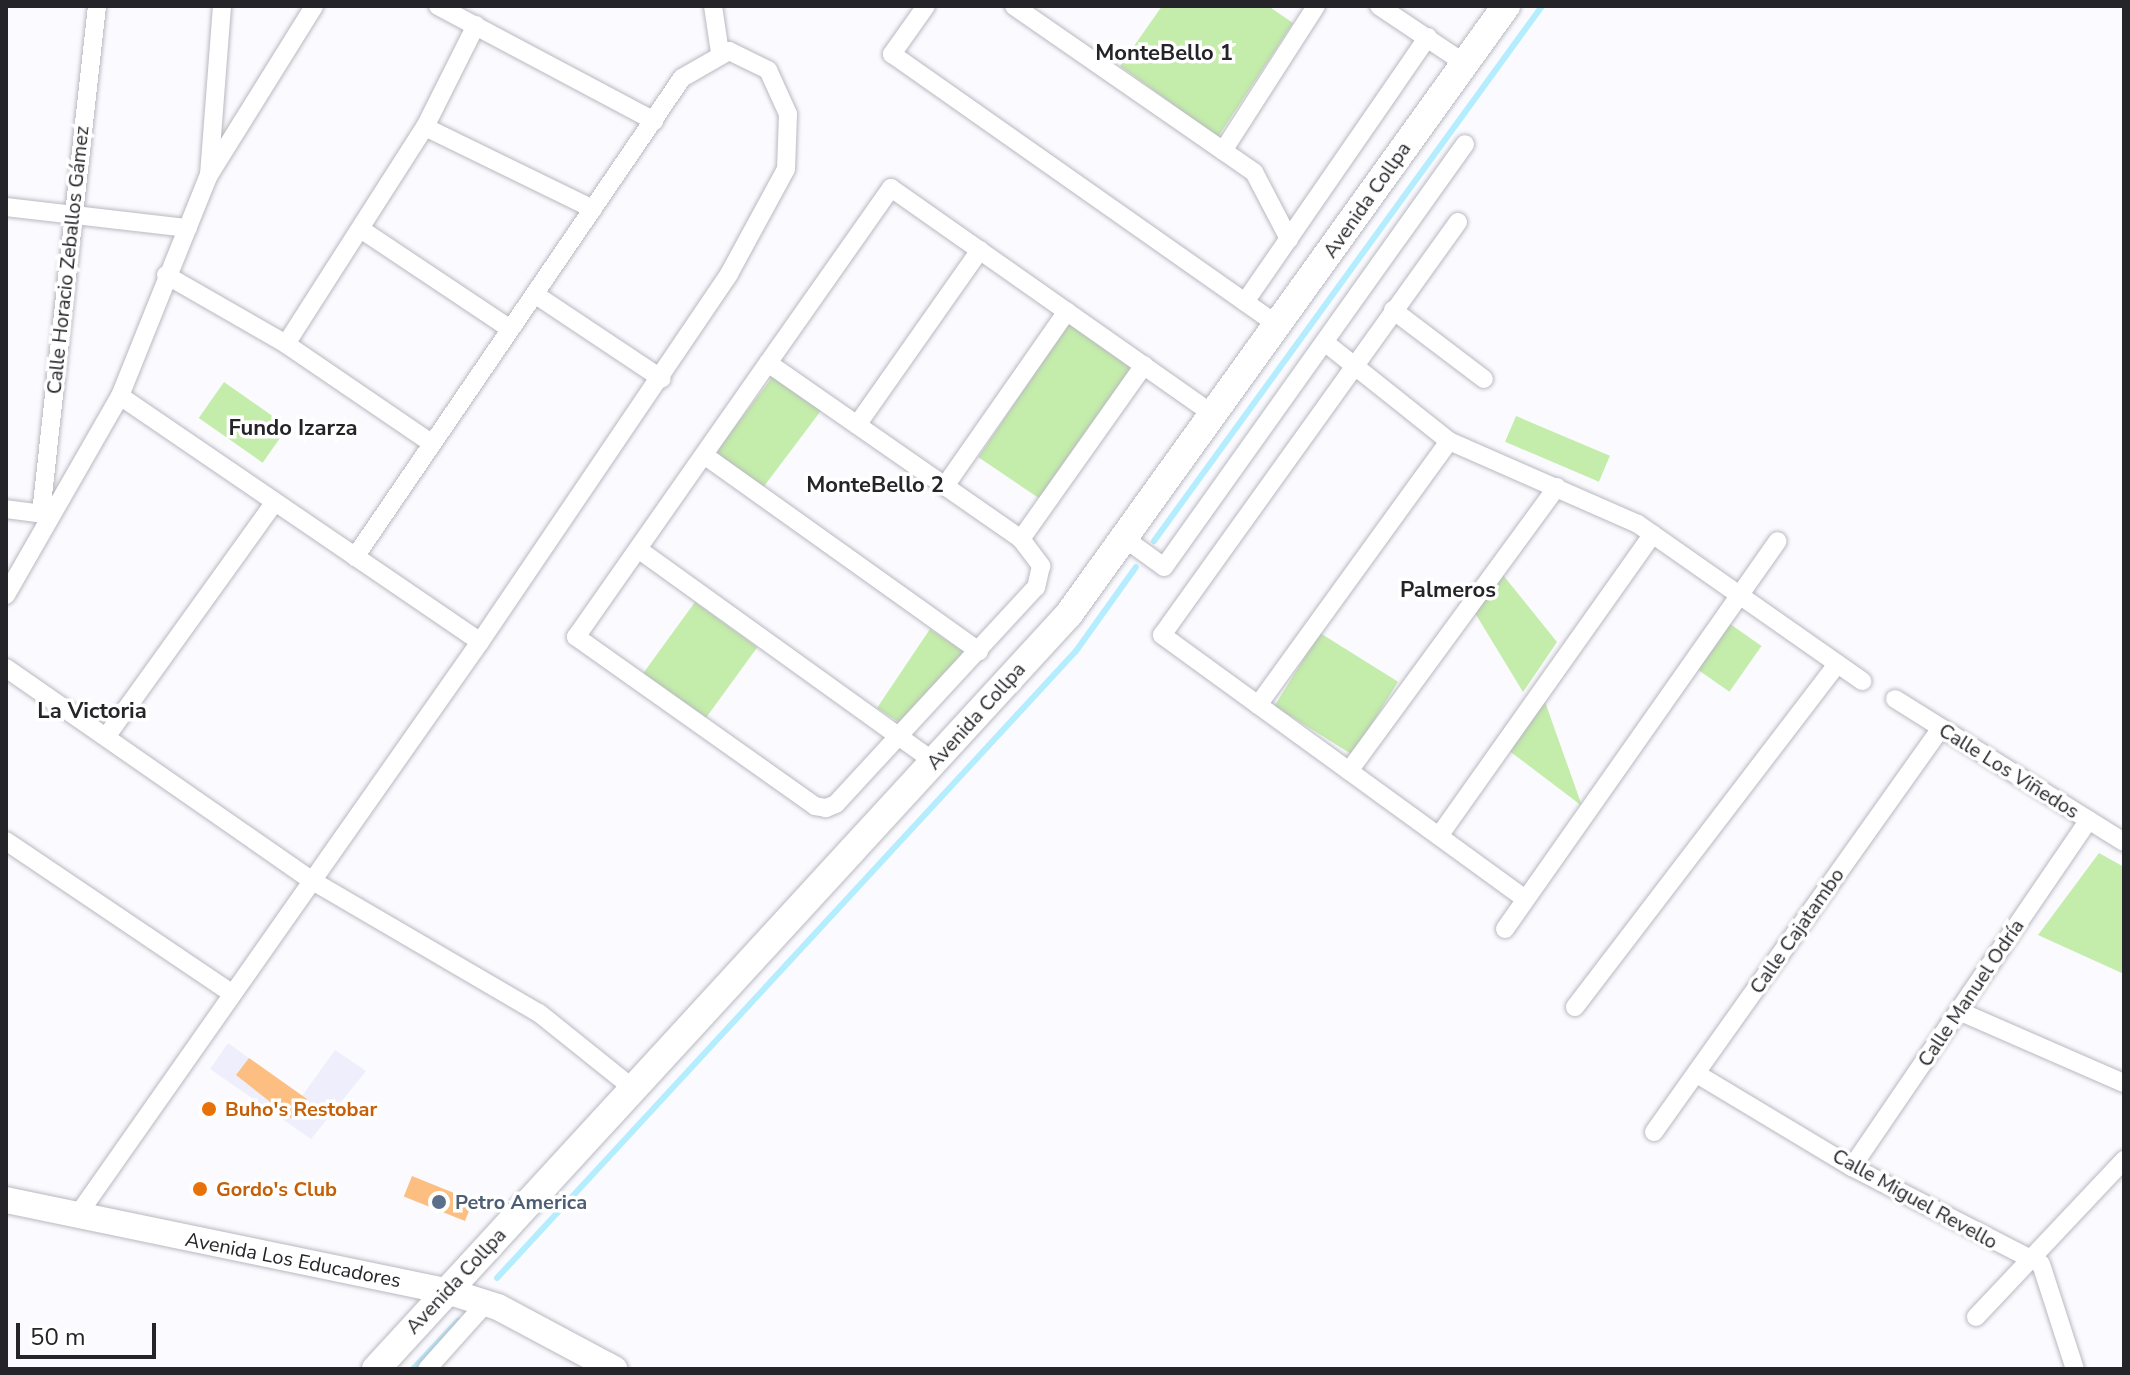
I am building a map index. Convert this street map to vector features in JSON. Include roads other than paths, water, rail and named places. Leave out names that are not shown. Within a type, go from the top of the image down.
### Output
[{"type":"main road","name":"Avenida Collpa","points":[[376,1369],[1069,614],[1506,6]]},
{"type":"street","name":"Calle Horacio Zeballos Gámez","points":[[47,514],[72,215],[97,6]]},
{"type":"street","points":[[209,175],[222,6]]},
{"type":"street","points":[[6,595],[47,514],[120,396],[166,275],[209,175],[314,6]]},
{"type":"street","points":[[438,6],[654,121]]},
{"type":"street","points":[[713,6],[720,53]]},
{"type":"street","points":[[926,6],[892,54],[1278,325]]},
{"type":"street","points":[[1014,6],[1254,172],[1289,239]]},
{"type":"street","points":[[1223,151],[1316,6]]},
{"type":"street","points":[[1379,6],[1464,63]]},
{"type":"street","points":[[286,344],[362,230],[425,127],[476,25]]},
{"type":"street","points":[[1245,302],[1428,37]]},
{"type":"street","points":[[77,1216],[230,992],[480,642],[662,379],[773,201],[789,151],[788,114],[775,78],[750,58],[720,53],[682,78],[355,557]]},
{"type":"street","points":[[425,127],[593,209]]},
{"type":"street","points":[[1124,538],[1164,567],[1327,344],[1465,144]]},
{"type":"street","points":[[768,363],[1021,539],[1041,566],[1039,578],[979,651],[901,736],[836,804],[815,806],[576,637],[704,455],[768,363],[891,188],[1214,415]]},
{"type":"street","points":[[6,207],[188,228]]},
{"type":"street","points":[[1458,222],[1162,635],[1525,899]]},
{"type":"street","points":[[362,230],[509,328]]},
{"type":"street","points":[[857,425],[980,250]]},
{"type":"street","points":[[166,275],[286,344],[431,443]]},
{"type":"street","points":[[536,295],[662,379]]},
{"type":"street","points":[[1393,310],[1484,379]]},
{"type":"street","points":[[945,486],[1067,311]]},
{"type":"street","points":[[1327,344],[1449,441],[1557,487],[1653,534],[1862,681]]},
{"type":"street","points":[[1021,539],[1144,365]]},
{"type":"street","points":[[120,396],[480,642]]},
{"type":"street","points":[[1258,705],[1449,441]]},
{"type":"street","points":[[704,455],[979,651]]},
{"type":"street","points":[[1349,771],[1557,487]]},
{"type":"street","points":[[106,737],[274,503]]},
{"type":"street","points":[[6,509],[47,514]]},
{"type":"street","points":[[1439,836],[1653,534]]},
{"type":"street","points":[[1505,929],[1778,541]]},
{"type":"street","points":[[638,549],[934,762]]},
{"type":"street","points":[[1575,1007],[1837,664]]},
{"type":"street","points":[[6,668],[311,880],[539,1013],[634,1089]]},
{"type":"street","name":"Calle Los Viñedos","points":[[1895,699],[2124,842]]},
{"type":"street","name":"Calle Cajatambo","points":[[1654,1132],[1940,729]]},
{"type":"street","name":"Calle Manuel Odría","points":[[1852,1167],[2089,820]]},
{"type":"street","points":[[6,841],[230,992]]},
{"type":"street","points":[[1959,1011],[2124,1083]]},
{"type":"street","name":"Calle Miguel Revello","points":[[1697,1074],[1852,1167],[2012,1252],[2032,1258]]},
{"type":"street","points":[[1976,1317],[2124,1160]]},
{"type":"street","name":"Avenida Los Educadores","points":[[6,1200],[447,1291],[486,1303],[614,1369]]},
{"type":"street","points":[[2032,1258],[2041,1264],[2075,1369]]},
{"type":"street","points":[[427,1369],[486,1303]]},
{"type":"waterway","points":[[1154,541],[1542,6]]},
{"type":"waterway","points":[[497,1278],[1076,651],[1136,567]]},
{"type":"waterway","points":[[413,1369],[458,1321]]},
{"type":"place","name":"Buho's Restobar","points":[[209,1109]]},
{"type":"place","name":"Gordo's Club","points":[[200,1189]]},
{"type":"place","name":"Petro America","points":[[439,1202]]},
{"type":"district","name":"MonteBello 1","points":[[1164,54]]},
{"type":"district","name":"Fundo Izarza","points":[[293,429]]},
{"type":"district","name":"MonteBello 2","points":[[875,486]]},
{"type":"district","name":"Palmeros","points":[[1448,591]]},
{"type":"district","name":"La Victoria","points":[[92,712]]}]
